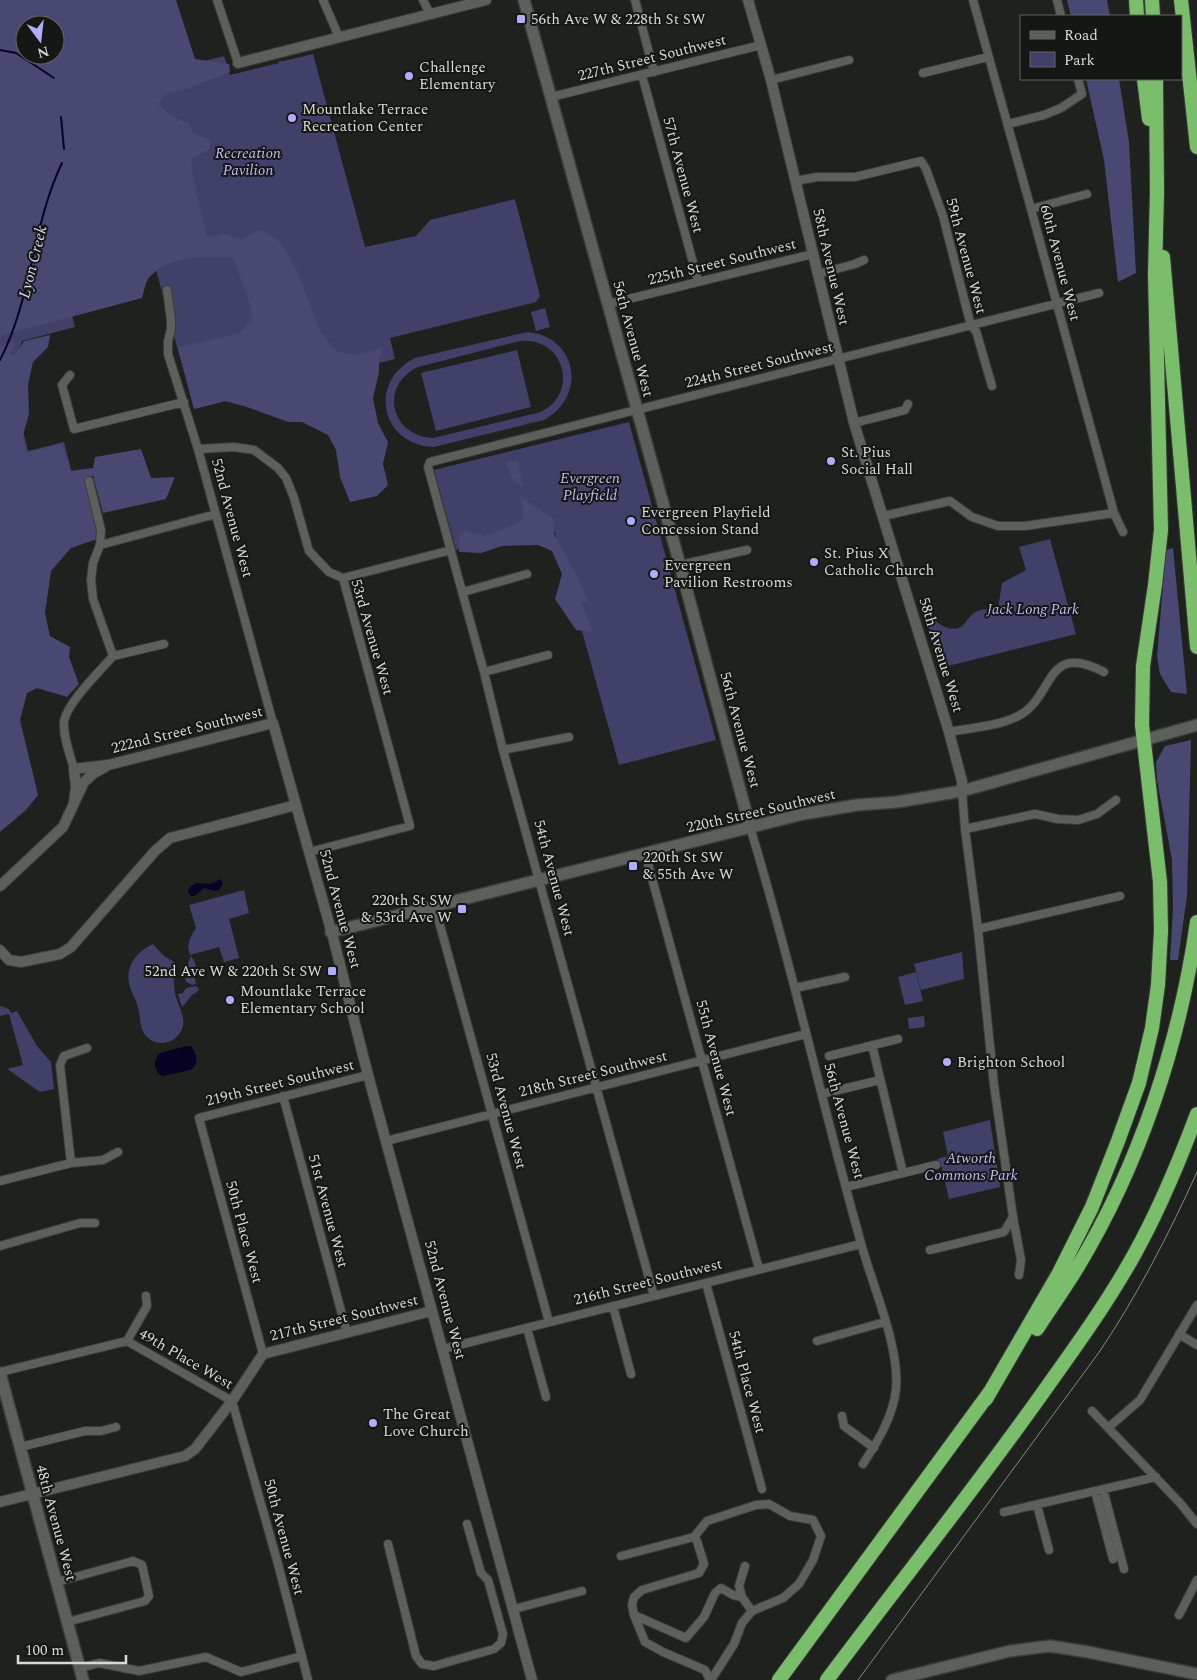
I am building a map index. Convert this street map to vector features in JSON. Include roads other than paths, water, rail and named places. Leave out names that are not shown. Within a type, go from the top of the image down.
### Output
[{"type":"highway","points":[[1136,0],[1137,15]]},
{"type":"highway","points":[[1152,0],[1153,15]]},
{"type":"highway","points":[[1181,0],[1197,147]]},
{"type":"highway","points":[[1144,80],[1157,192],[1197,647]]},
{"type":"highway","points":[[986,1399],[1059,1273],[1088,1215],[1139,1083],[1158,985],[1161,931],[1160,882],[1142,725],[1143,666],[1161,530],[1155,274],[1157,192],[1156,80]]},
{"type":"highway","points":[[780,1679],[986,1399],[1077,1268],[1118,1190],[1150,1113],[1170,1049],[1182,1001],[1197,922]]},
{"type":"highway","points":[[828,1680],[1019,1427],[1109,1297],[1156,1211],[1197,1114]]},
{"type":"main road","name":"56th Avenue West","points":[[524,0],[680,565],[750,827]]},
{"type":"main road","name":"220th Street Southwest","points":[[331,932],[833,808],[897,802],[962,791],[1197,725]]},
{"type":"main road","name":"48th Avenue West","points":[[0,1372],[83,1680]]},
{"type":"main road","points":[[892,1680],[1010,1651],[1050,1646],[1197,1674]]},
{"type":"street","points":[[217,0],[238,63],[486,0]]},
{"type":"street","points":[[323,0],[339,37]]},
{"type":"street","points":[[423,0],[430,14]]},
{"type":"street","points":[[635,0],[654,72]]},
{"type":"street","name":"58th Avenue West","points":[[748,0],[771,80],[854,423],[884,516],[962,781],[965,829],[978,930],[994,1085],[1013,1218],[1021,1260],[1020,1275]]},
{"type":"street","name":"60th Avenue West","points":[[972,0],[1032,209],[1114,513],[1124,532]]},
{"type":"street","points":[[1057,0],[1061,15]]},
{"type":"street","name":"227th Street Southwest","points":[[551,97],[761,45]]},
{"type":"street","points":[[923,73],[988,57]]},
{"type":"street","points":[[771,80],[848,60]]},
{"type":"street","name":"57th Avenue West","points":[[642,75],[698,281]]},
{"type":"street","points":[[1008,124],[1044,115],[1062,108],[1082,94],[1078,80]]},
{"type":"street","name":"59th Avenue West","points":[[795,181],[817,177],[855,177],[921,161],[926,169],[943,216],[971,326],[976,332],[992,386]]},
{"type":"street","points":[[1032,209],[1087,194]]},
{"type":"street","name":"225th Street Southwest","points":[[608,304],[813,254]]},
{"type":"street","points":[[818,274],[864,260]]},
{"type":"street","name":"52nd Avenue West","points":[[167,290],[171,320],[168,354],[198,449],[331,932],[532,1680]]},
{"type":"street","name":"224th Street Southwest","points":[[428,467],[430,462],[436,460],[1100,292]]},
{"type":"street","points":[[70,375],[62,385],[74,430],[184,402]]},
{"type":"street","points":[[854,423],[905,410],[908,404]]},
{"type":"street","name":"53rd Avenue West","points":[[198,449],[234,447],[254,450],[278,468],[286,478],[294,498],[309,551],[329,572],[343,578],[410,826],[309,852]]},
{"type":"street","name":"54th Avenue West","points":[[428,467],[484,672],[503,750],[598,1087],[654,1296]]},
{"type":"street","points":[[89,481],[101,530],[100,545],[93,563],[91,580],[93,599],[113,656]]},
{"type":"street","points":[[884,516],[950,501],[972,517],[998,526],[1025,526],[1114,513]]},
{"type":"street","points":[[100,545],[216,514]]},
{"type":"street","points":[[343,578],[451,550]]},
{"type":"street","points":[[680,565],[746,550]]},
{"type":"street","points":[[462,592],[527,574]]},
{"type":"street","points":[[74,769],[64,722],[69,707],[113,656],[164,644]]},
{"type":"street","points":[[484,672],[548,655]]},
{"type":"street","points":[[949,732],[1002,722],[1019,716],[1033,705],[1051,675],[1059,666],[1074,663],[1093,666],[1104,672]]},
{"type":"street","name":"222nd Street Southwest","points":[[74,802],[76,786],[74,769],[108,765],[273,723]]},
{"type":"street","points":[[503,750],[569,738]]},
{"type":"street","name":"222nd Street Southwest","points":[[0,886],[63,827],[84,782],[94,773],[108,765]]},
{"type":"street","points":[[965,829],[1035,814],[1058,819],[1078,820],[1098,814],[1116,800]]},
{"type":"street","points":[[0,950],[9,960],[21,962],[60,954],[71,947],[155,851],[170,838],[296,805]]},
{"type":"street","name":"56th Avenue West","points":[[750,827],[795,988],[861,1244],[895,1361],[896,1389],[887,1425],[863,1464]]},
{"type":"street","name":"55th Avenue West","points":[[645,853],[759,1269]]},
{"type":"street","points":[[978,930],[1120,896]]},
{"type":"street","name":"53rd Avenue West","points":[[436,907],[549,1322]]},
{"type":"street","points":[[795,988],[845,977]]},
{"type":"street","name":"218th Street Southwest","points":[[386,1141],[806,1034]]},
{"type":"street","points":[[830,1056],[898,1039]]},
{"type":"street","points":[[872,1045],[903,1173]]},
{"type":"street","points":[[71,1163],[60,1065],[64,1056],[87,1048]]},
{"type":"street","name":"219th Street Southwest","points":[[199,1118],[368,1075]]},
{"type":"street","points":[[822,1094],[880,1080]]},
{"type":"street","name":"51st Avenue West","points":[[283,1096],[347,1333]]},
{"type":"street","name":"50th Place West","points":[[199,1118],[263,1354]]},
{"type":"street","points":[[0,1181],[71,1163],[103,1160],[118,1152]]},
{"type":"street","points":[[846,1187],[936,1165]]},
{"type":"street","points":[[930,1250],[1004,1232],[1013,1218]]},
{"type":"street","points":[[0,1246],[80,1223],[95,1223]]},
{"type":"street","name":"216th Street Southwest","points":[[443,1349],[861,1244]]},
{"type":"street","name":"54th Place West","points":[[706,1283],[762,1489]]},
{"type":"street","points":[[0,1372],[127,1341],[147,1306],[146,1296]]},
{"type":"street","points":[[1109,1427],[1140,1400],[1197,1305]]},
{"type":"street","points":[[613,1306],[631,1374]]},
{"type":"street","name":"217th Street Southwest","points":[[263,1354],[432,1311]]},
{"type":"street","points":[[817,1341],[885,1322]]},
{"type":"street","points":[[527,1328],[546,1396]]},
{"type":"street","points":[[1179,1334],[1197,1345]]},
{"type":"street","name":"49th Place West","points":[[127,1341],[232,1401]]},
{"type":"street","points":[[0,1502],[185,1456],[196,1449],[232,1401],[263,1354]]},
{"type":"street","name":"50th Avenue West","points":[[232,1401],[308,1680]]},
{"type":"street","points":[[1092,1411],[1156,1477],[1197,1524]]},
{"type":"street","points":[[842,1416],[844,1426],[874,1448]]},
{"type":"street","points":[[20,1447],[116,1427]]},
{"type":"street","points":[[1004,1512],[1156,1477]]},
{"type":"street","points":[[1099,1490],[1113,1559]]},
{"type":"street","points":[[1099,1490],[1124,1569]]},
{"type":"street","points":[[621,1556],[694,1537],[707,1521],[756,1505],[769,1504],[790,1516],[813,1520],[821,1536],[813,1560],[799,1584],[783,1598],[752,1611],[742,1623],[734,1644],[710,1680],[705,1670],[645,1642],[632,1605],[634,1597],[642,1590],[700,1574],[704,1564],[694,1537]]},
{"type":"street","points":[[1037,1505],[1050,1550]]},
{"type":"street","points":[[388,1544],[416,1656],[422,1664],[434,1666],[494,1649],[501,1642],[503,1634],[488,1580],[481,1573],[466,1524]]},
{"type":"street","points":[[56,1582],[132,1561],[142,1565],[149,1596],[145,1601],[67,1622]]},
{"type":"street","points":[[745,1566],[739,1586],[742,1597],[752,1611]]},
{"type":"street","points":[[1178,1615],[1197,1580]]},
{"type":"street","points":[[634,1615],[686,1638],[704,1617],[715,1593],[720,1588],[733,1595],[742,1597]]},
{"type":"street","points":[[514,1609],[582,1591]]},
{"type":"street","points":[[80,1668],[99,1663],[139,1671],[206,1656],[241,1672],[302,1656]]},
{"type":"waterway","name":"Lyon Creek","points":[[0,50],[16,53],[54,78]]},
{"type":"waterway","name":"Lyon Creek","points":[[61,117],[64,149]]},
{"type":"waterway","name":"Lyon Creek","points":[[0,360],[11,337],[19,312],[44,211],[62,163]]},
{"type":"tram line","points":[[858,1680],[1100,1351],[1152,1263],[1197,1172]]},
{"type":"place","name":"56th Ave W & 228th St SW","points":[[521,19]]},
{"type":"place","name":"Challenge Elementary","points":[[409,76]]},
{"type":"place","name":"Mountlake Terrace Recreation Center","points":[[292,118]]},
{"type":"place","name":"St. Pius Social Hall","points":[[831,461]]},
{"type":"place","name":"Evergreen Playfield Concession Stand","points":[[631,521]]},
{"type":"place","name":"St. Pius X Catholic Church","points":[[814,562]]},
{"type":"place","name":"Evergreen Pavilion Restrooms","points":[[654,574]]},
{"type":"place","name":"220th St SW & 55th Ave W","points":[[633,866]]},
{"type":"place","name":"220th St SW & 53rd Ave W","points":[[462,909]]},
{"type":"place","name":"52nd Ave W & 220th St SW","points":[[332,971]]},
{"type":"place","name":"Mountlake Terrace Elementary School","points":[[230,1000]]},
{"type":"place","name":"Brighton School","points":[[947,1062]]},
{"type":"place","name":"The Great Love Church","points":[[373,1423]]},
{"type":"park label","name":"Recreation Pavilion","points":[[248,162]]},
{"type":"park label","name":"Evergreen Playfield","points":[[590,486]]},
{"type":"park label","name":"Jack Long Park","points":[[1033,609]]},
{"type":"park label","name":"Atworth Commons Park","points":[[971,1166]]}]
